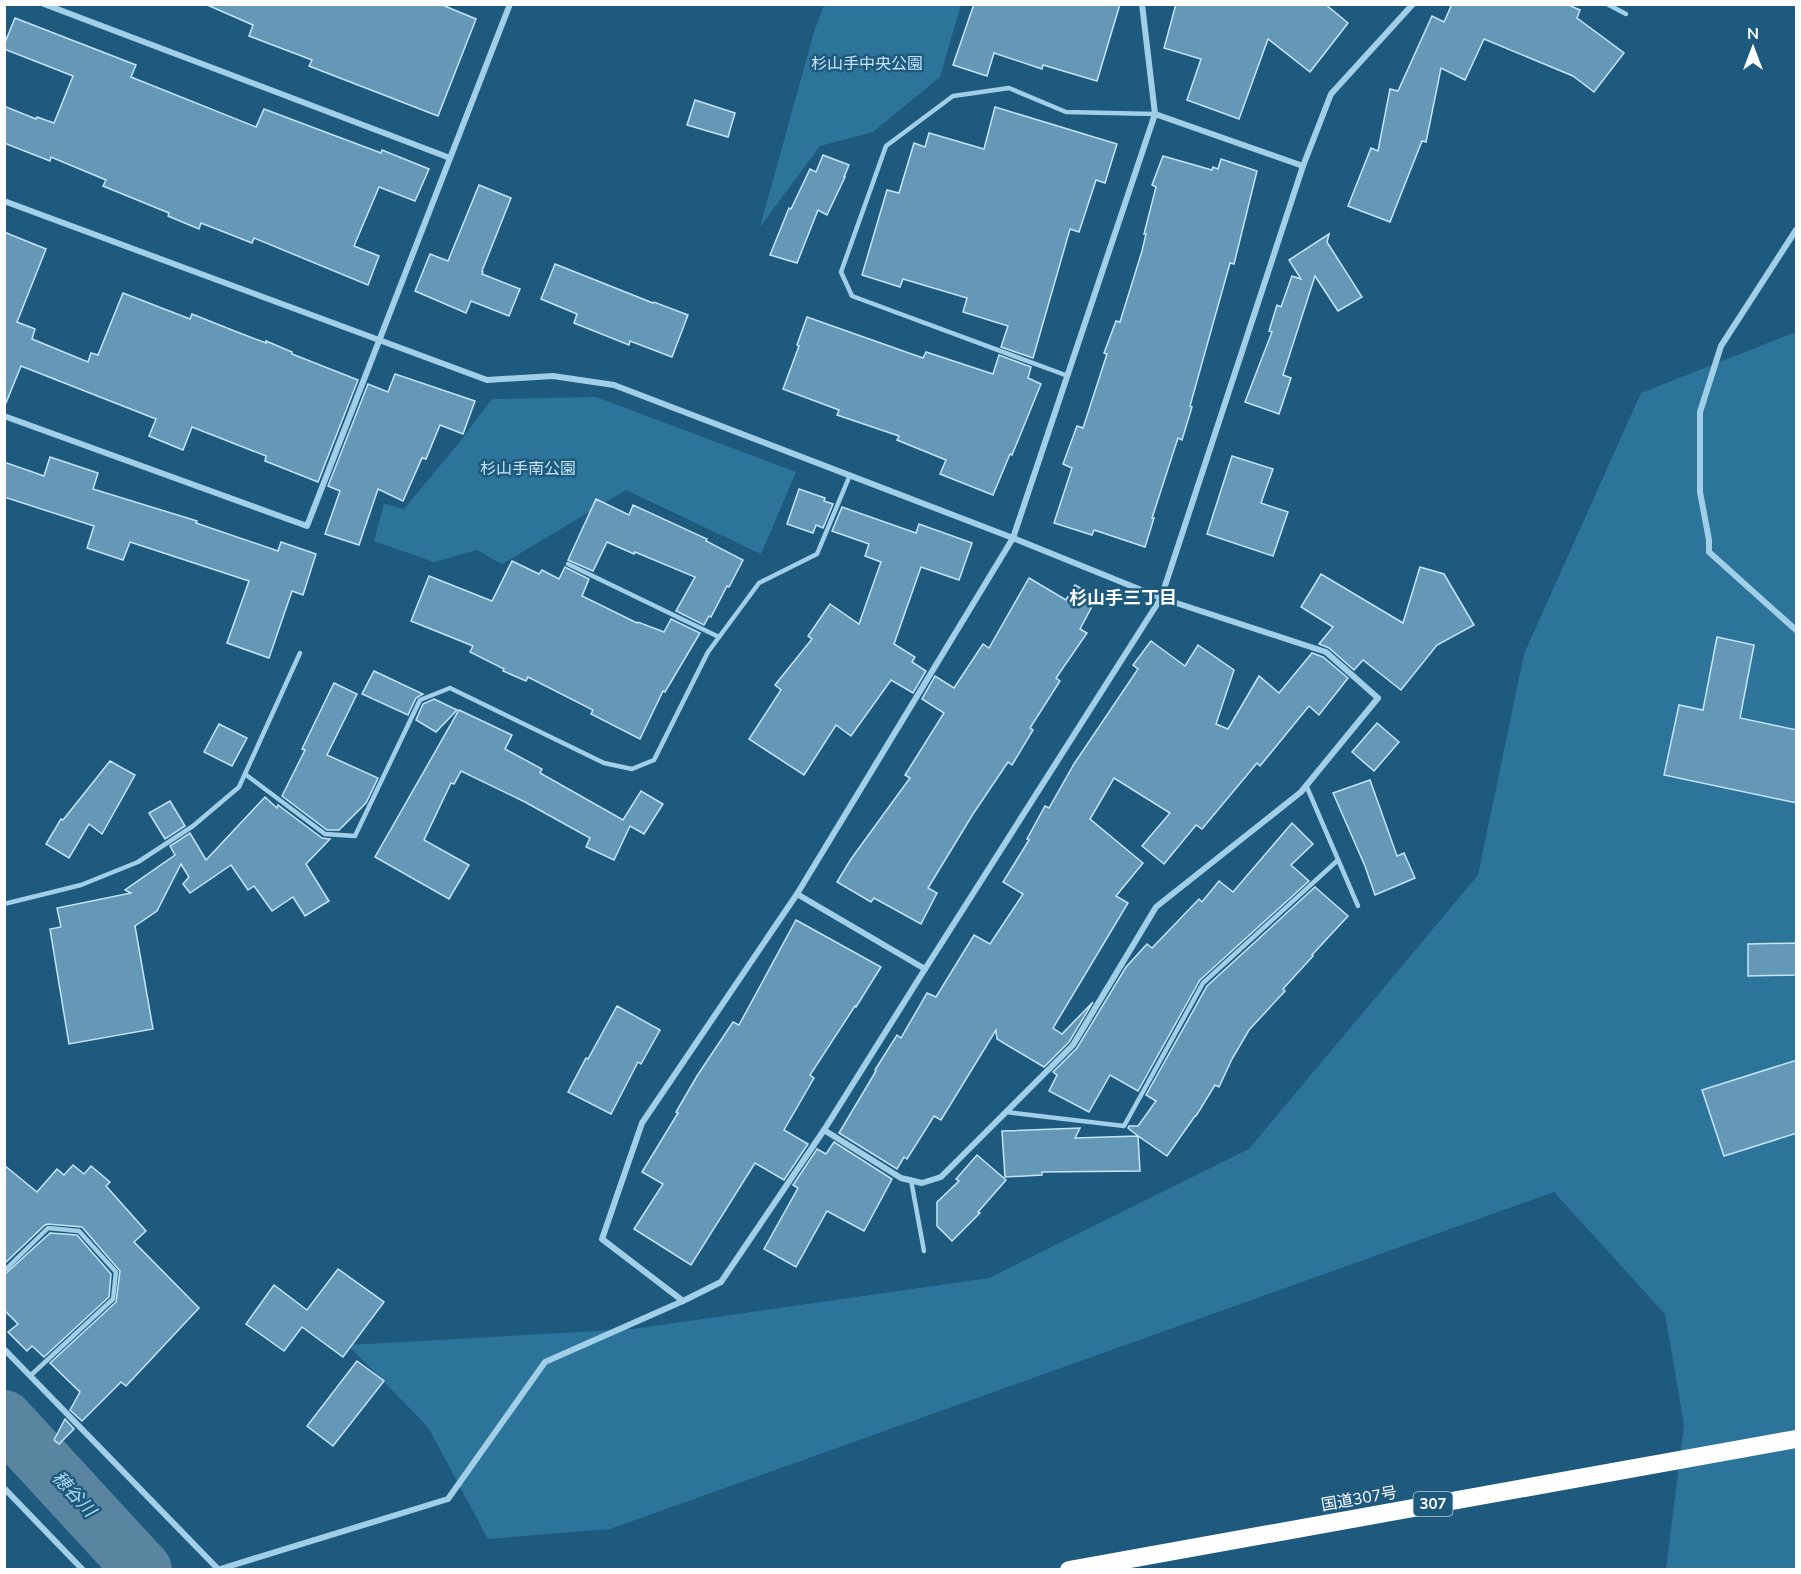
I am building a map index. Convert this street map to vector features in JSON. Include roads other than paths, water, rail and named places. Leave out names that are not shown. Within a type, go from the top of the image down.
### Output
[{"type":"highway","name":"国道307号","points":[[1069,1569],[1797,1439]]},
{"type":"street","points":[[44,4],[450,158]]},
{"type":"street","points":[[4,416],[308,526],[510,4]]},
{"type":"street","points":[[683,1301],[602,1239],[642,1124],[797,894],[1013,538],[1155,114],[1142,4]]},
{"type":"street","points":[[4,1349],[217,1569],[448,1499],[546,1362],[721,1282],[824,1130],[1161,598],[1303,166],[1331,94],[1413,4]]},
{"type":"street","points":[[1155,114],[1303,166]]},
{"type":"street","points":[[4,201],[487,381],[554,376],[615,385],[1013,538],[1161,598],[1326,652],[1378,698],[1301,792],[1156,907],[1073,1045],[940,1177],[922,1183],[901,1178],[824,1130]]},
{"type":"street","points":[[1797,230],[1721,346],[1700,412],[1700,492],[1709,552],[1797,630]]},
{"type":"street","points":[[797,894],[925,969]]},
{"type":"street","points":[[4,1488],[83,1569]]},
{"type":"lane","points":[[1607,4],[1626,14]]},
{"type":"lane","points":[[1068,376],[852,296],[842,272],[886,146],[953,96],[1009,88],[1066,112],[1155,114]]},
{"type":"lane","points":[[245,774],[325,834],[355,836],[420,700],[450,688],[604,763],[632,769],[654,760],[708,652],[759,583],[817,554],[850,476]]},
{"type":"lane","points":[[568,564],[719,638]]},
{"type":"lane","points":[[4,904],[81,885],[138,862],[193,826],[239,787],[300,653]]},
{"type":"lane","points":[[1306,785],[1358,906]]},
{"type":"lane","points":[[1006,1112],[1124,1126],[1203,983],[1338,860]]},
{"type":"lane","points":[[911,1180],[924,1251]]},
{"type":"lane","points":[[4,1271],[48,1227],[79,1231],[116,1272],[113,1299],[30,1376]]},
{"type":"waterway","name":"穂谷川","points":[[4,1419],[143,1570]]},
{"type":"district","name":"杉山手三丁目","points":[[1123,598]]},
{"type":"park label","name":"杉山手中央公園","points":[[867,63]]},
{"type":"park label","name":"杉山手南公園","points":[[528,468]]}]
